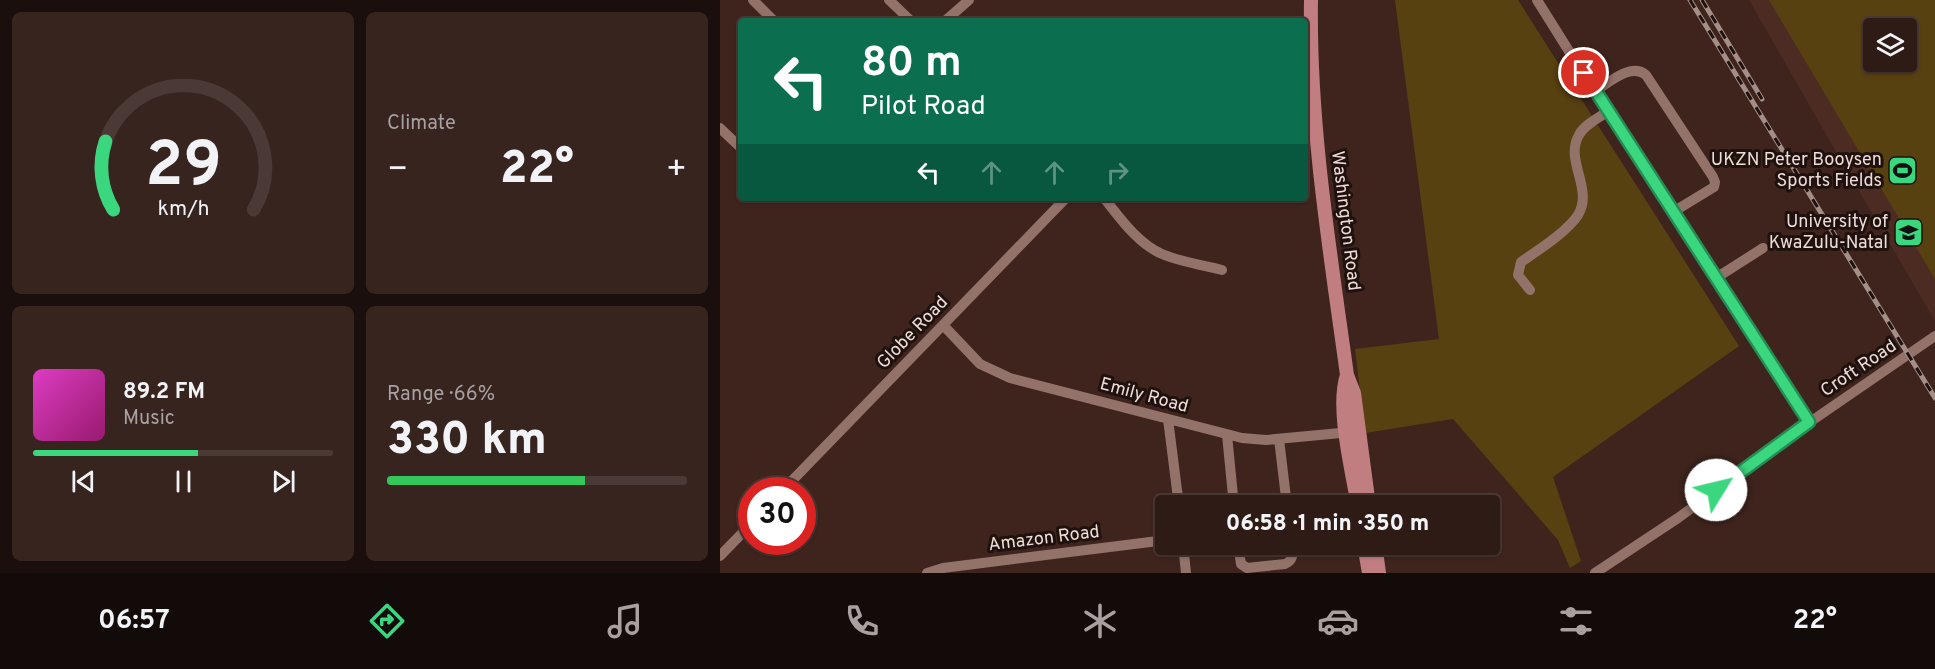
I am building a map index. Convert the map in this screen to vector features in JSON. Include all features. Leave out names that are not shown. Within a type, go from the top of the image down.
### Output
[{"type":"main road","name":"Washington Road","points":[[1311,0],[1308,69],[1347,375],[1354,393],[1352,431],[1357,495]]},
{"type":"main road","name":"Washington Road","points":[[1352,431],[1367,495]]},
{"type":"main road","points":[[1366,555],[1369,573]]},
{"type":"main road","points":[[1377,555],[1379,573]]},
{"type":"street","points":[[753,0],[771,18]]},
{"type":"street","points":[[889,0],[908,18]]},
{"type":"street","points":[[948,18],[969,0]]},
{"type":"street","points":[[1537,0],[1607,112],[1809,422]]},
{"type":"street","points":[[1595,91],[1628,71],[1641,71],[1646,75],[1713,177],[1714,187],[1673,212]]},
{"type":"street","points":[[1530,290],[1518,275],[1521,262],[1558,235],[1578,215],[1583,198],[1574,145],[1579,133],[1607,112]]},
{"type":"street","points":[[720,128],[738,145]]},
{"type":"street","name":"Globe Road","points":[[796,477],[1063,201]]},
{"type":"street","points":[[1106,201],[1146,245],[1161,253],[1222,270]]},
{"type":"street","points":[[1716,278],[1763,248]]},
{"type":"street","name":"Emily Road","points":[[943,325],[970,355],[993,372],[1227,435],[1258,441],[1352,431]]},
{"type":"street","name":"Croft Road","points":[[1594,573],[1678,518],[1809,422],[1935,336]]},
{"type":"street","points":[[1168,419],[1178,495]]},
{"type":"street","points":[[1227,435],[1233,495]]},
{"type":"street","points":[[1279,439],[1286,495]]},
{"type":"street","points":[[720,556],[738,537]]},
{"type":"street","name":"Amazon Road","points":[[927,573],[943,568],[1155,541]]},
{"type":"street","points":[[1184,555],[1186,573]]},
{"type":"street","points":[[1240,555],[1241,564],[1247,568],[1285,564],[1290,562],[1293,555]]},
{"type":"shaded area","points":[[1395,0],[1518,0],[1739,346],[1553,477],[1581,561],[1570,568],[1558,540],[1453,419],[1365,433],[1355,349],[1439,339]]},
{"type":"shaded area","name":"UKZN Peter Booysen Sports Fields","points":[[1749,0],[1935,0],[1935,321],[1831,143]]},
{"type":"shaded area","name":"UKZN Peter Booysen Sports Fields","points":[[1769,0],[1935,0],[1935,279]]},
{"type":"railway","points":[[1690,0],[1935,398]]},
{"type":"railway","points":[[1702,0],[1762,99]]},
{"type":"place","name":"UKZN Peter Booysen Sports Fields","points":[[1903,170]]},
{"type":"place","name":"University of KwaZulu-Natal","points":[[1909,232]]},
{"type":"route","points":[[1584,73],[1607,112],[1809,422],[1716,490]]}]
